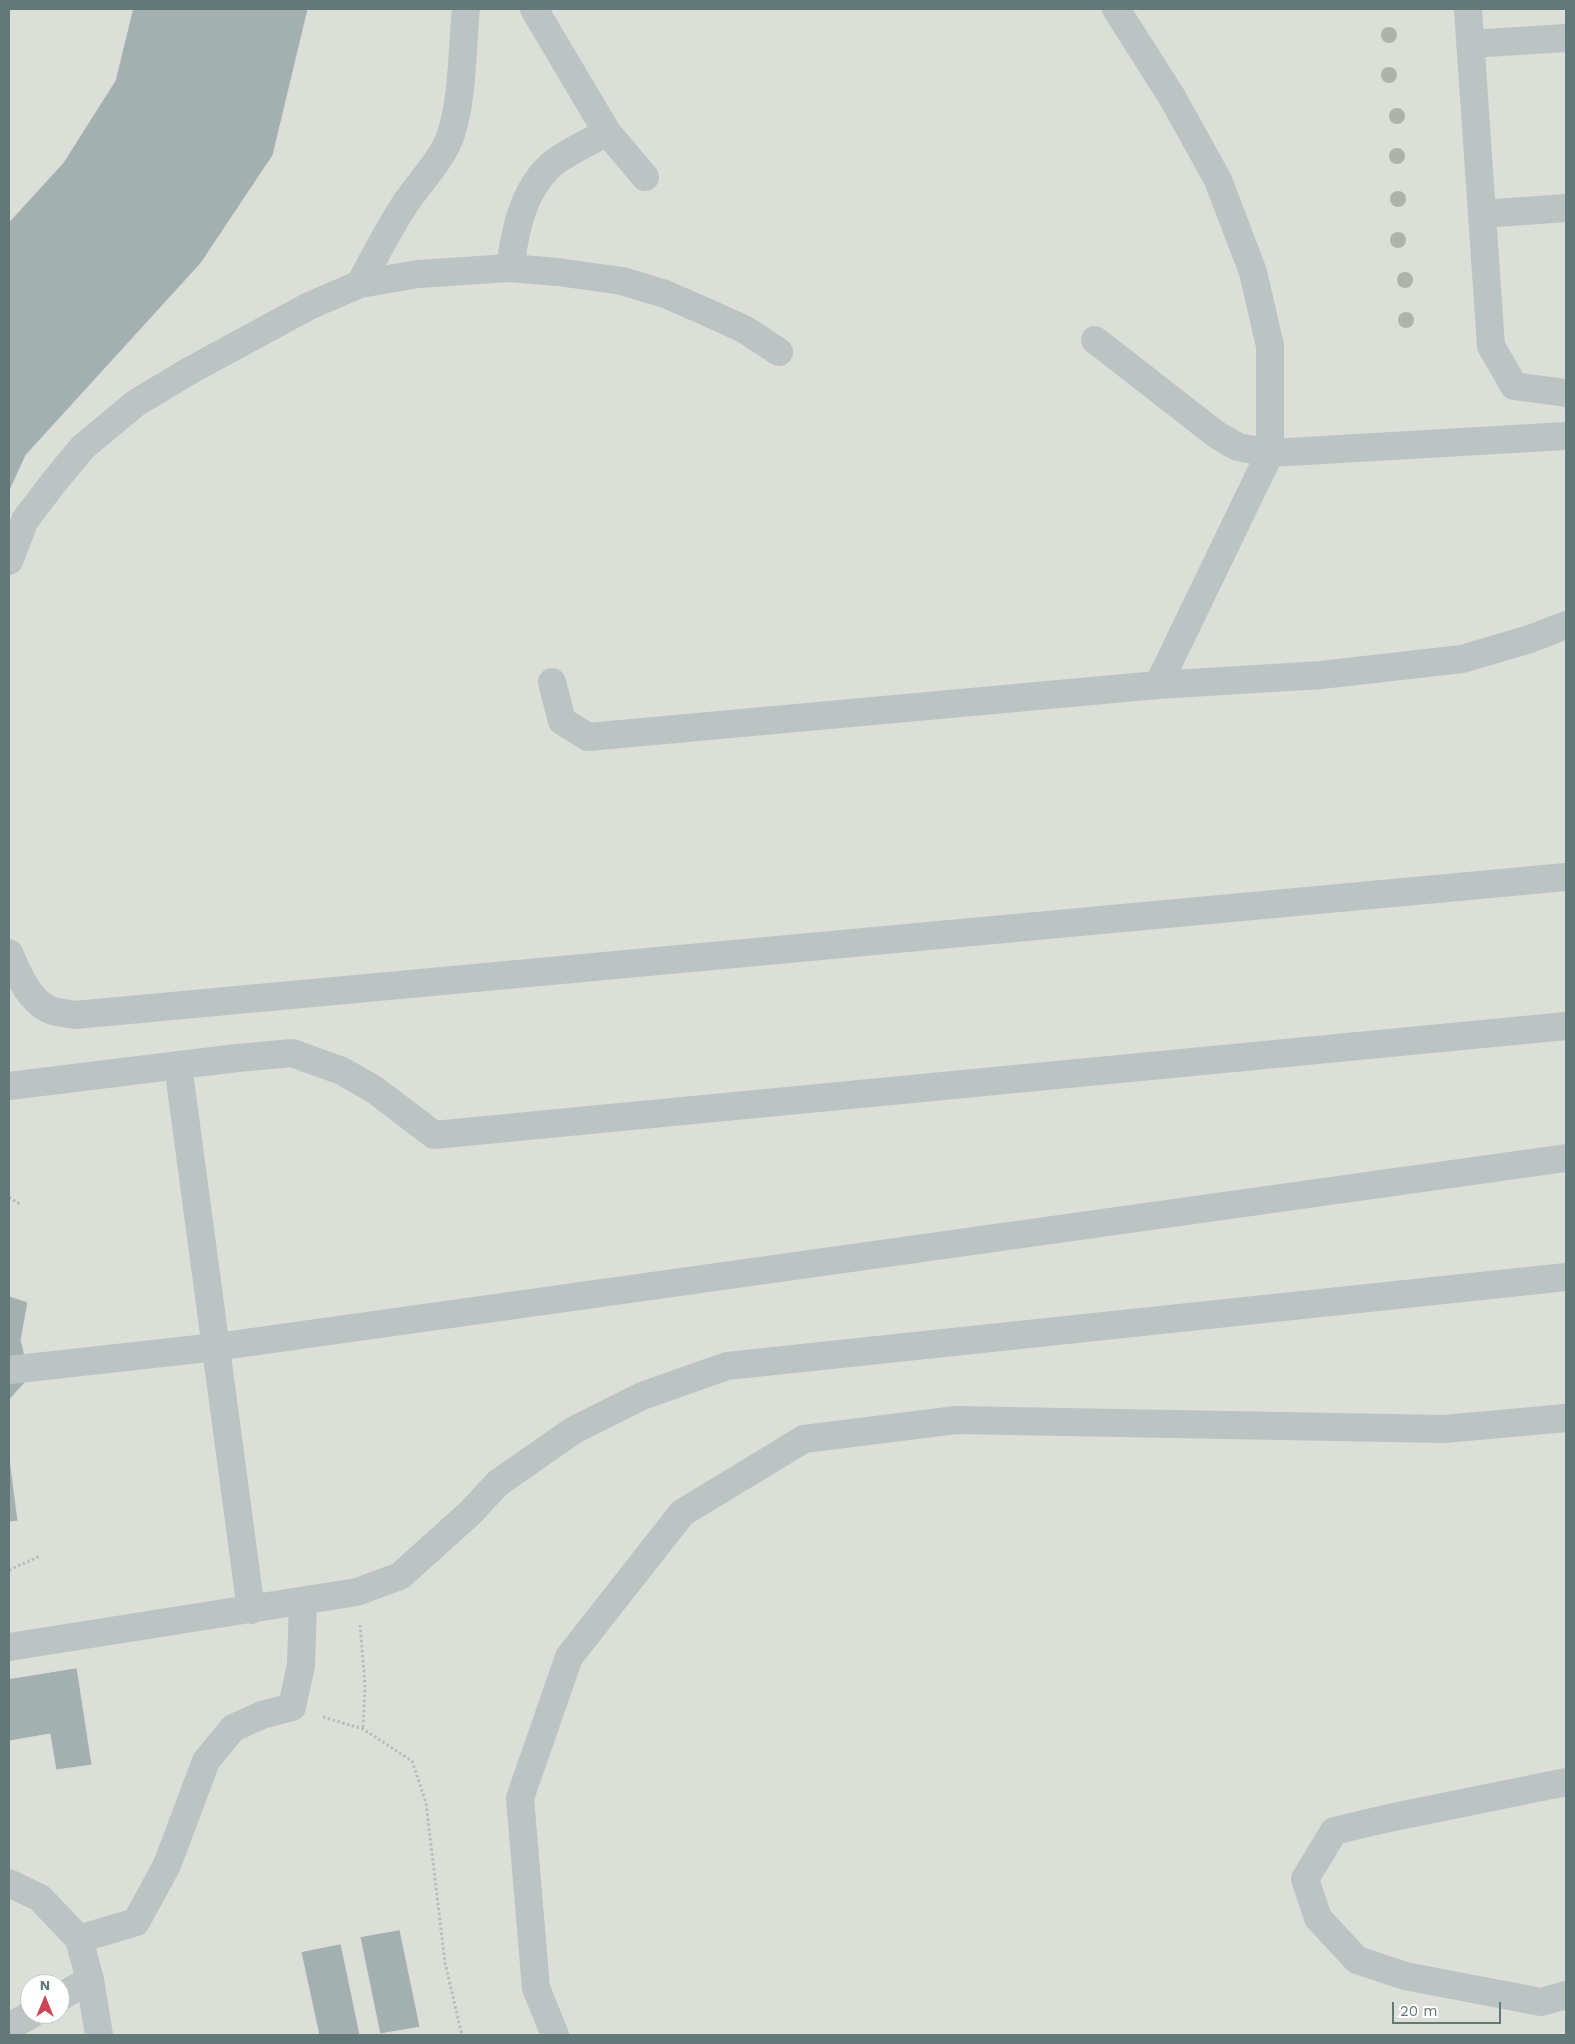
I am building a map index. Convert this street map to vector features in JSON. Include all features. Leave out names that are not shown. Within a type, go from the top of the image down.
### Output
[{"type":"street","points":[[360,284],[383,238],[435,162],[451,135],[460,87],[466,9]]},
{"type":"street","points":[[534,9],[607,132],[646,177]]},
{"type":"street","points":[[1116,9],[1172,97],[1218,180],[1253,272],[1270,346],[1270,453],[1158,685]]},
{"type":"street","points":[[1468,9],[1491,346],[1514,386],[1566,393]]},
{"type":"street","points":[[1470,44],[1566,38]]},
{"type":"street","points":[[510,268],[515,236],[533,186],[551,165],[607,132]]},
{"type":"street","points":[[1483,214],[1566,208]]},
{"type":"street","points":[[9,561],[25,520],[54,482],[83,447],[136,403],[191,370],[309,306],[360,284],[418,274],[510,268],[558,272],[622,281],[665,294],[744,329],[779,352]]},
{"type":"street","points":[[1096,340],[1216,436],[1238,447],[1270,453],[1566,436]]},
{"type":"street","points":[[552,682],[562,721],[588,737],[1158,685],[1321,675],[1462,659],[1530,639],[1566,625]]},
{"type":"street","points":[[9,953],[18,974],[32,996],[49,1010],[75,1015],[1566,876]]},
{"type":"street","points":[[9,1086],[292,1053],[342,1070],[375,1090],[434,1135],[1566,1026]]},
{"type":"street","points":[[178,1065],[252,1610]]},
{"type":"street","points":[[9,1370],[216,1347],[1566,1158]]},
{"type":"street","points":[[9,1647],[357,1592],[400,1576],[463,1520],[498,1483],[574,1430],[642,1396],[727,1366],[1566,1277]]},
{"type":"street","points":[[555,2035],[536,1988],[520,1798],[569,1657],[682,1513],[804,1439],[956,1420],[1444,1429],[1566,1418]]},
{"type":"street","points":[[78,1939],[136,1922],[166,1865],[206,1761],[233,1728],[262,1715],[292,1707],[301,1665],[303,1601]]},
{"type":"street","points":[[1566,1782],[1334,1831],[1305,1879],[1318,1918],[1357,1960],[1405,1976],[1541,2002],[1566,1996]]},
{"type":"street","points":[[9,1883],[40,1898],[78,1939],[90,1980],[99,2035]]},
{"type":"street","points":[[70,1991],[90,1980]]},
{"type":"street","points":[[9,2027],[20,2021]]},
{"type":"path","points":[[9,1197],[21,1205]]},
{"type":"path","points":[[9,1570],[40,1556]]},
{"type":"path","points":[[357,1592],[365,1685],[363,1729]]},
{"type":"path","points":[[292,1707],[363,1729],[412,1761],[426,1803],[445,1963],[462,2035]]},
{"type":"shaded area","points":[[9,9],[1566,9],[1566,2035],[9,2035]]},
{"type":"building","points":[[133,9],[308,9],[273,155],[201,263],[26,455],[9,492],[9,222],[63,163],[115,81]]},
{"type":"building","points":[[9,1296],[28,1302],[21,1340],[30,1377],[10,1399],[9,1403]]},
{"type":"building","points":[[9,1452],[18,1521],[9,1522]]},
{"type":"building","points":[[77,1668],[92,1765],[56,1770],[50,1734],[9,1741],[9,1679]]},
{"type":"building","points":[[400,1930],[420,2027],[380,2034],[360,1937]]},
{"type":"building","points":[[341,1944],[360,2035],[319,2035],[301,1952]]}]
